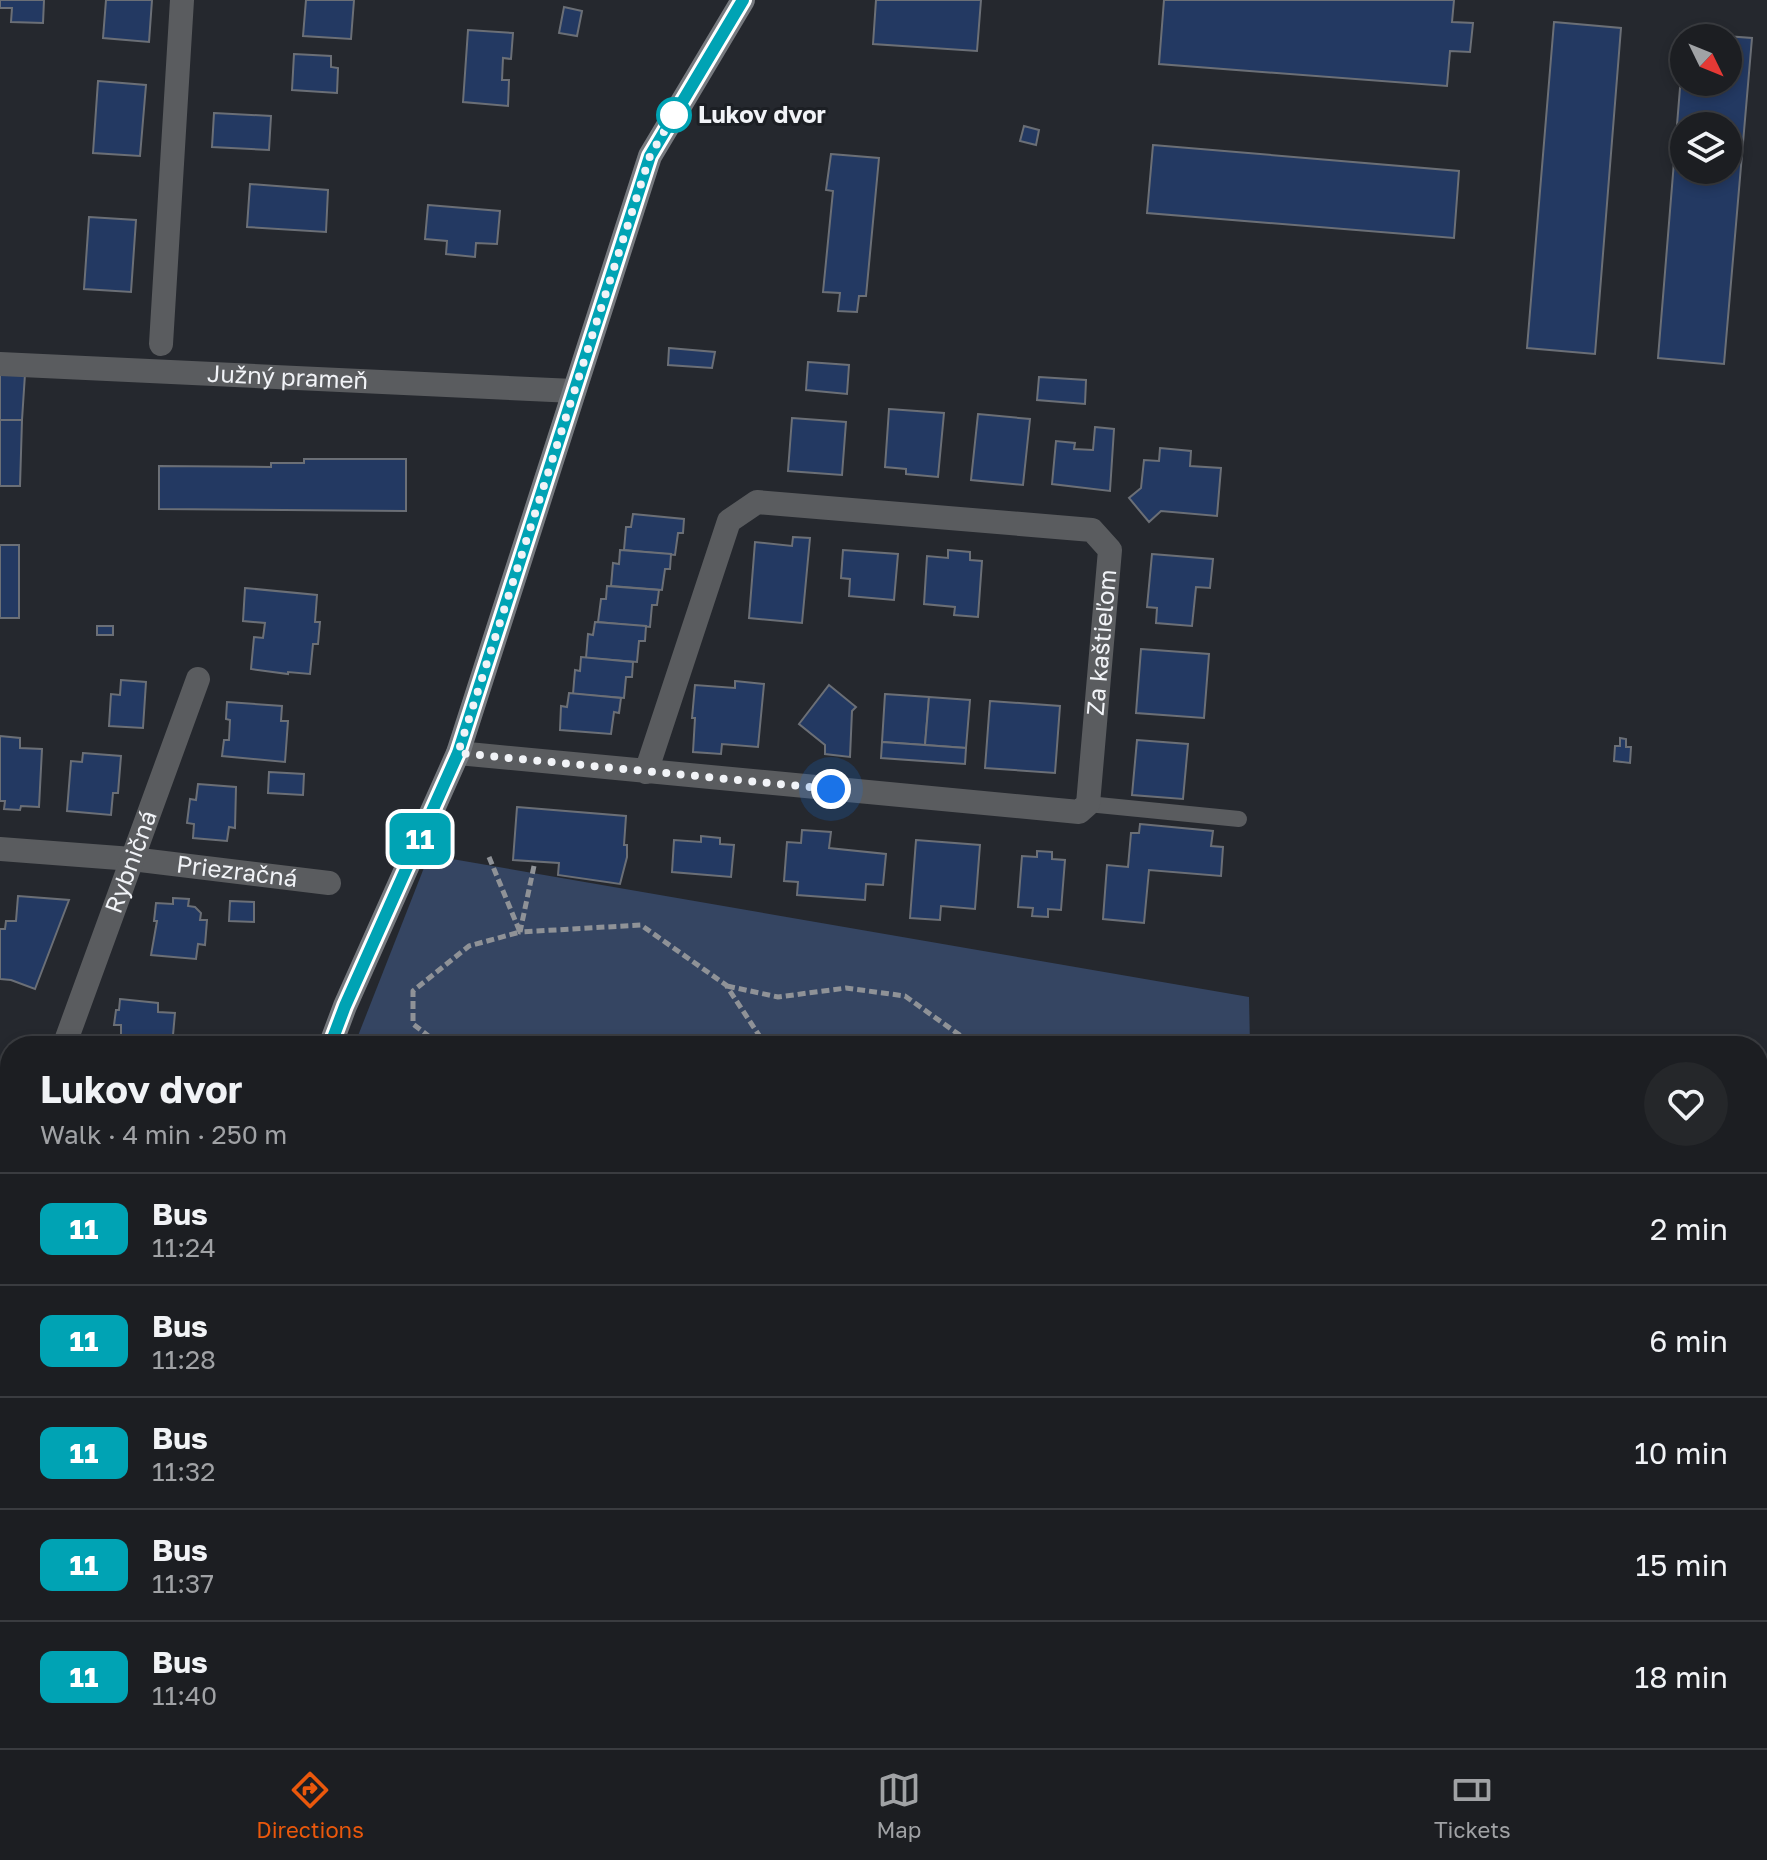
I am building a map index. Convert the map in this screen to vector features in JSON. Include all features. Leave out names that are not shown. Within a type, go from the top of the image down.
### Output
[{"type":"street","points":[[161,344],[182,0]]},
{"type":"street","points":[[334,1036],[458,753],[650,156],[743,0]]},
{"type":"street","name":"Južný prameň","points":[[0,364],[574,391]]},
{"type":"street","name":"Za kaštieľom","points":[[646,772],[729,521],[757,502],[1092,530],[1110,550],[1088,804]]},
{"type":"street","name":"Rybničná","points":[[68,1036],[198,679]]},
{"type":"street","points":[[458,753],[1079,812],[1088,804]]},
{"type":"street","name":"Priezračná","points":[[0,849],[132,859],[329,883]]},
{"type":"lane","points":[[1088,804],[1239,819]]},
{"type":"path","points":[[489,857],[520,932]]},
{"type":"path","points":[[520,932],[534,866]]},
{"type":"path","points":[[429,1036],[413,1024],[413,991],[469,946],[520,932],[641,925],[726,985],[760,1036]]},
{"type":"path","points":[[726,985],[778,997],[846,988],[905,996],[961,1036]]},
{"type":"shaded area","points":[[429,855],[1249,997],[1250,1036],[358,1036]]},
{"type":"building","points":[[0,0],[44,0],[43,23],[11,22],[12,8],[0,8]]},
{"type":"building","points":[[106,0],[152,0],[149,42],[103,38]]},
{"type":"building","points":[[306,0],[354,0],[351,39],[303,36]]},
{"type":"building","points":[[876,0],[981,0],[977,51],[873,44]]},
{"type":"building","points":[[1164,0],[1454,0],[1452,22],[1473,23],[1470,52],[1450,51],[1447,86],[1159,64]]},
{"type":"building","points":[[564,7],[582,11],[577,36],[559,33]]},
{"type":"building","points":[[1554,22],[1621,28],[1595,354],[1527,348]]},
{"type":"building","points":[[468,30],[513,33],[511,59],[503,58],[502,80],[509,80],[508,106],[463,102]]},
{"type":"building","points":[[1742,37],[1752,38],[1742,154],[1742,112],[1678,112],[1679,96],[1742,96]]},
{"type":"building","points":[[294,54],[331,56],[331,67],[338,68],[337,93],[292,90]]},
{"type":"building","points":[[98,81],[146,85],[140,156],[93,153]]},
{"type":"building","points":[[214,113],[271,116],[269,150],[212,147]]},
{"type":"building","points":[[1024,126],[1039,130],[1036,145],[1020,141]]},
{"type":"building","points":[[1153,145],[1459,171],[1454,238],[1147,213]]},
{"type":"building","points":[[831,154],[879,158],[866,296],[859,296],[857,312],[838,311],[840,293],[823,292],[833,191],[826,190]]},
{"type":"building","points":[[250,184],[328,190],[326,232],[247,227]]},
{"type":"building","points":[[1672,184],[1739,184],[1724,364],[1658,358]]},
{"type":"building","points":[[428,205],[500,211],[497,244],[476,243],[475,257],[446,254],[447,241],[425,239]]},
{"type":"building","points":[[89,217],[136,220],[131,292],[84,289]]},
{"type":"building","points":[[669,348],[715,352],[712,368],[668,365]]},
{"type":"building","points":[[808,362],[849,365],[847,394],[806,390]]},
{"type":"building","points":[[0,374],[25,374],[22,420],[0,420]]},
{"type":"building","points":[[1039,377],[1086,380],[1085,404],[1037,400]]},
{"type":"building","points":[[889,409],[944,413],[938,477],[906,474],[906,469],[885,467]]},
{"type":"building","points":[[978,414],[1030,419],[1023,485],[971,480]]},
{"type":"building","points":[[792,418],[846,422],[842,475],[788,471]]},
{"type":"building","points":[[0,420],[22,420],[20,486],[0,486]]},
{"type":"building","points":[[1095,427],[1114,429],[1110,491],[1052,484],[1056,441],[1075,443],[1074,449],[1093,450]]},
{"type":"building","points":[[1160,448],[1191,451],[1190,466],[1221,468],[1217,516],[1161,511],[1149,522],[1129,498],[1141,488],[1144,460],[1159,461]]},
{"type":"building","points":[[304,459],[406,459],[406,511],[159,509],[159,466],[271,467],[271,463],[304,463]]},
{"type":"building","points":[[633,514],[684,519],[683,533],[678,533],[675,555],[624,550],[626,527],[631,527]]},
{"type":"building","points":[[793,537],[810,538],[802,623],[749,618],[755,542],[792,546]]},
{"type":"building","points":[[0,545],[19,545],[19,618],[0,618]]},
{"type":"building","points":[[620,550],[671,554],[670,569],[665,569],[662,590],[611,586],[613,563],[619,564]]},
{"type":"building","points":[[843,550],[898,554],[894,600],[849,596],[850,579],[841,578]]},
{"type":"building","points":[[948,550],[970,552],[970,560],[982,561],[978,617],[954,615],[955,607],[924,604],[927,556],[948,558]]},
{"type":"building","points":[[1152,554],[1213,559],[1210,588],[1196,587],[1192,626],[1156,623],[1157,608],[1147,607]]},
{"type":"building","points":[[607,586],[659,590],[657,605],[652,605],[650,627],[598,622],[601,599],[606,599]]},
{"type":"building","points":[[245,588],[317,595],[315,622],[320,622],[318,644],[313,644],[310,674],[251,669],[254,637],[263,638],[265,623],[243,621]]},
{"type":"building","points":[[595,622],[646,626],[645,641],[639,641],[637,662],[586,658],[588,634],[593,635]]},
{"type":"building","points":[[97,626],[113,626],[113,635],[97,635]]},
{"type":"building","points":[[1141,649],[1209,654],[1204,718],[1136,713]]},
{"type":"building","points":[[581,657],[633,662],[632,677],[626,677],[624,698],[573,694],[575,670],[580,671]]},
{"type":"building","points":[[121,680],[146,682],[143,728],[109,726],[111,694],[120,695]]},
{"type":"building","points":[[735,681],[764,684],[758,747],[722,744],[721,754],[693,752],[695,685],[735,688]]},
{"type":"building","points":[[829,685],[856,707],[852,711],[850,757],[825,754],[825,745],[799,724]]},
{"type":"building","points":[[569,693],[621,698],[619,713],[614,712],[611,734],[560,730],[561,706],[567,707]]},
{"type":"building","points":[[885,694],[929,697],[925,745],[882,742]]},
{"type":"building","points":[[929,697],[970,700],[966,748],[925,745]]},
{"type":"building","points":[[990,701],[1060,706],[1055,773],[985,768]]},
{"type":"building","points":[[227,702],[282,706],[281,721],[288,721],[285,762],[222,756],[224,740],[229,740]]},
{"type":"building","points":[[0,736],[20,738],[20,748],[42,749],[39,807],[4,809],[5,801],[0,801]]},
{"type":"building","points":[[1620,738],[1626,739],[1626,747],[1631,747],[1630,763],[1614,761],[1615,746],[1620,746]]},
{"type":"building","points":[[1137,740],[1188,744],[1183,799],[1132,795]]},
{"type":"building","points":[[882,742],[966,748],[965,764],[881,758]]},
{"type":"building","points":[[83,753],[121,756],[118,793],[113,793],[111,815],[67,811],[71,761],[82,762]]},
{"type":"building","points":[[269,772],[304,774],[303,795],[268,793]]},
{"type":"building","points":[[198,784],[236,787],[235,828],[229,827],[227,841],[193,838],[194,824],[187,823],[190,799],[196,800]]},
{"type":"building","points":[[517,807],[626,816],[624,845],[627,845],[627,857],[620,884],[558,875],[559,863],[513,860]]},
{"type":"building","points":[[1140,824],[1213,831],[1211,846],[1223,847],[1221,876],[1149,870],[1144,923],[1103,919],[1107,865],[1128,867],[1131,833],[1139,833]]},
{"type":"building","points":[[802,830],[831,832],[829,848],[886,854],[883,885],[866,884],[865,900],[797,895],[798,882],[784,881],[787,842],[801,843]]},
{"type":"building","points":[[701,836],[720,838],[720,844],[734,845],[731,877],[672,872],[674,840],[701,842]]},
{"type":"building","points":[[916,840],[980,845],[975,909],[941,906],[940,920],[910,918]]},
{"type":"building","points":[[1037,851],[1052,852],[1052,859],[1065,860],[1061,910],[1048,909],[1048,917],[1032,916],[1033,908],[1018,907],[1022,856],[1037,857]]},
{"type":"building","points":[[18,896],[69,900],[35,989],[0,979],[0,929],[5,929],[6,921],[16,921]]},
{"type":"building","points":[[173,898],[189,899],[188,906],[195,907],[201,913],[200,920],[207,920],[205,945],[198,944],[196,959],[151,955],[157,921],[154,921],[156,903],[173,904]]},
{"type":"building","points":[[230,901],[254,902],[254,922],[229,921]]},
{"type":"building","points":[[120,999],[158,1003],[158,1012],[175,1013],[173,1036],[121,1036],[121,1025],[114,1025],[116,1010],[119,1010]]},
{"type":"bus line","name":"11","points":[[334,1036],[458,753],[650,156],[743,0]]},
{"type":"place","name":"Lukov dvor","points":[[674,115]]},
{"type":"route","points":[[674,115],[676,111],[650,156],[458,753],[831,789]]}]
